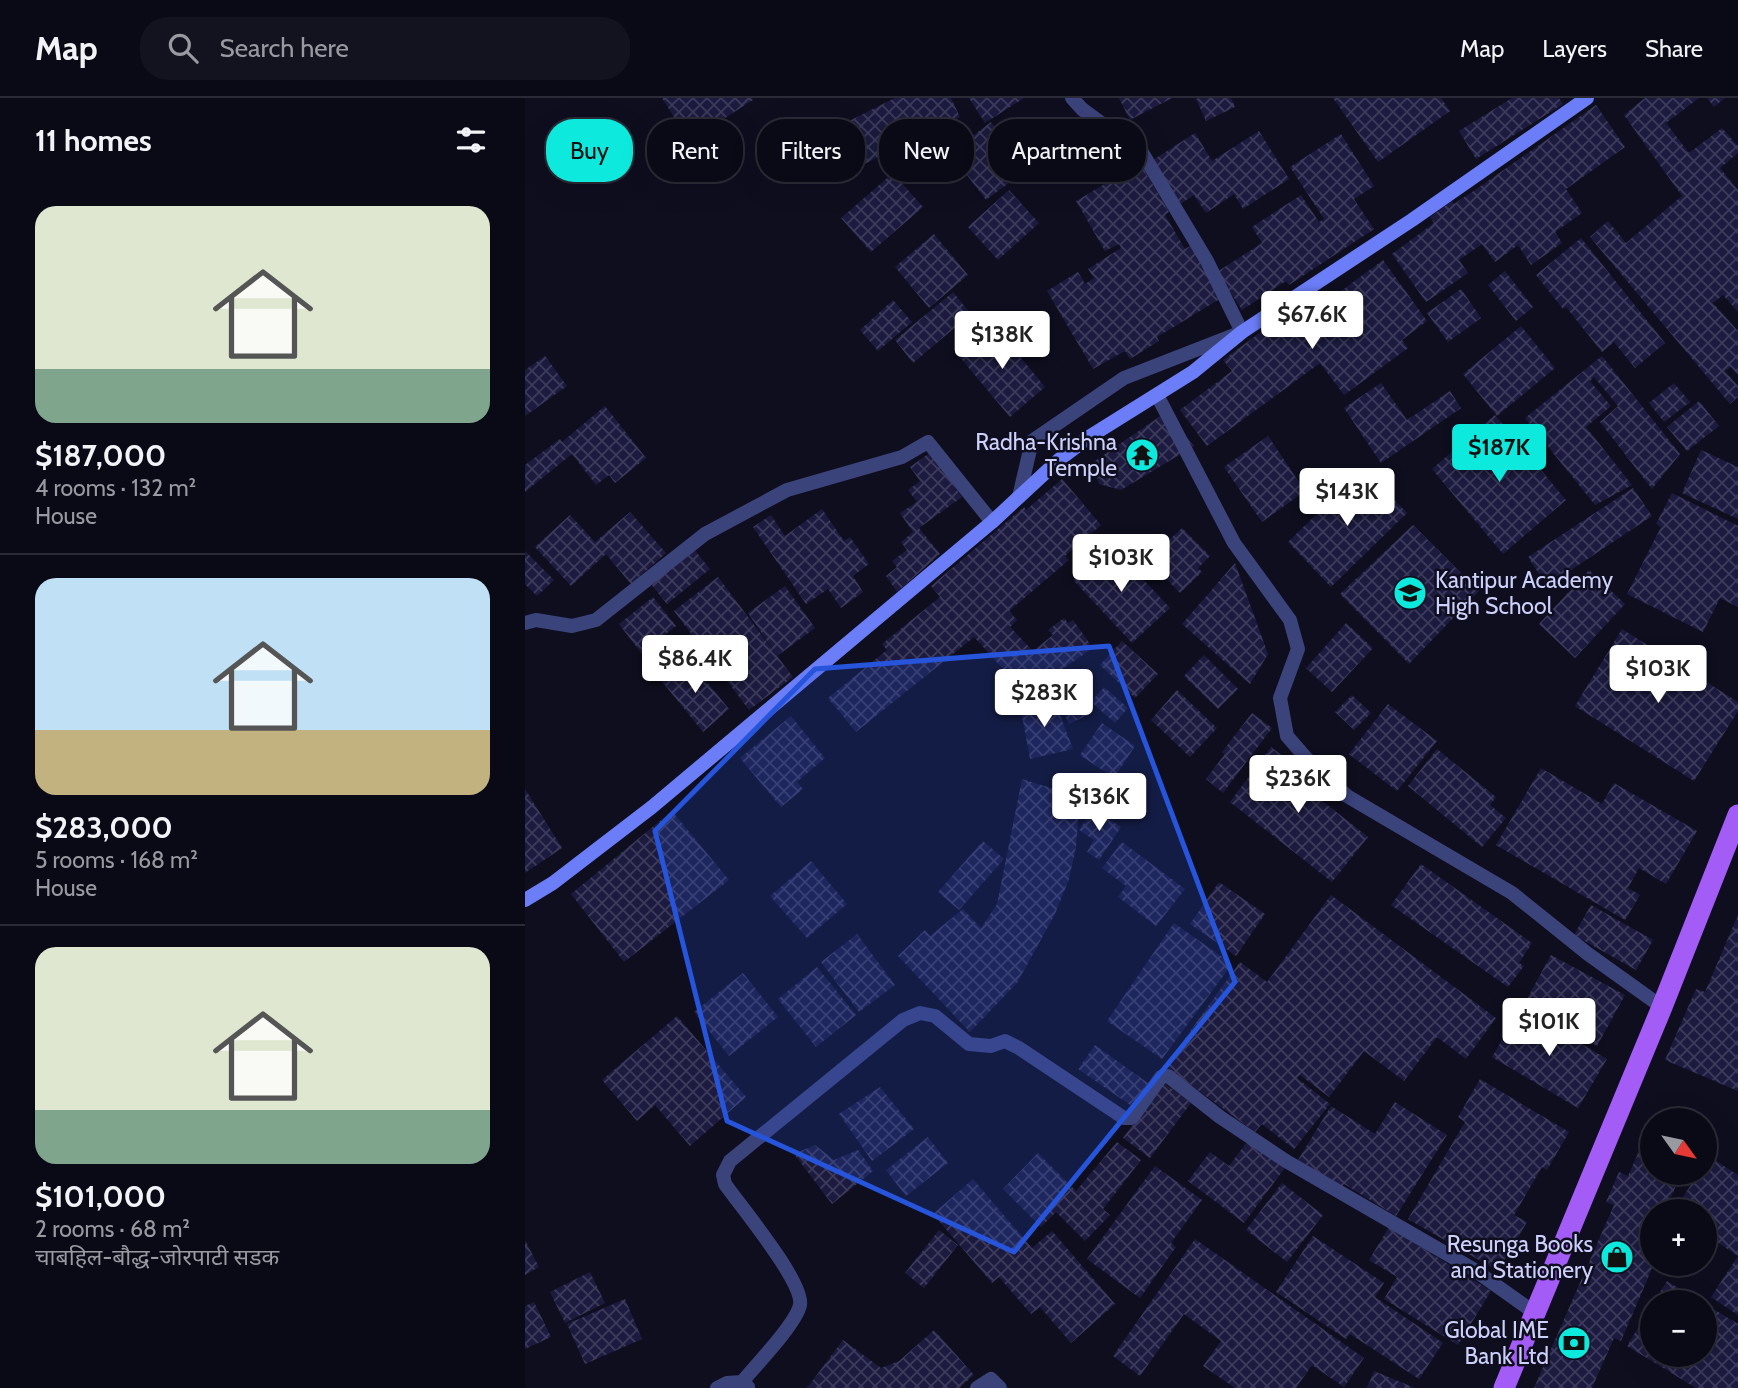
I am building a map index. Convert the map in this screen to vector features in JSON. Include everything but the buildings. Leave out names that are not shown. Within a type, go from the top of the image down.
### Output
[{"type":"main road","points":[[525,901],[553,883],[652,807],[992,522],[1060,459],[1192,372],[1242,332],[1433,205],[1587,98]]},
{"type":"main road","points":[[1504,1388],[1662,1007],[1738,815]]},
{"type":"street","points":[[1019,497],[1032,441],[1124,378],[1242,332],[1207,261],[1143,154],[1082,109],[1072,98]]},
{"type":"street","points":[[1157,395],[1234,543],[1290,620],[1298,649],[1280,698],[1287,736],[1307,760],[1347,796],[1511,892],[1588,954],[1662,1007]]},
{"type":"street","points":[[525,623],[536,620],[572,626],[596,620],[705,534],[775,496],[787,490],[902,457],[928,442],[992,522]]},
{"type":"street","points":[[717,1388],[727,1383],[745,1385],[800,1307],[800,1293],[791,1274],[725,1184],[723,1175],[730,1161],[903,1020],[920,1013],[935,1016],[969,1044],[991,1046],[1005,1041],[1019,1048],[1124,1118],[1132,1118],[1161,1077],[1168,1076],[1286,1161],[1473,1269],[1535,1313]]},
{"type":"street","points":[[977,1388],[991,1379],[1000,1388]]},
{"type":"highlighted area","points":[[1109,646],[1235,982],[1014,1252],[727,1121],[655,831],[815,669]]},
{"type":"place","name":"Radha-Krishna Temple","points":[[1142,455]]},
{"type":"place","name":"Kantipur Academy High School","points":[[1410,593]]},
{"type":"place","name":"Resunga Books and Stationery","points":[[1617,1257]]},
{"type":"place","name":"Global IME Bank Ltd","points":[[1574,1343]]}]
